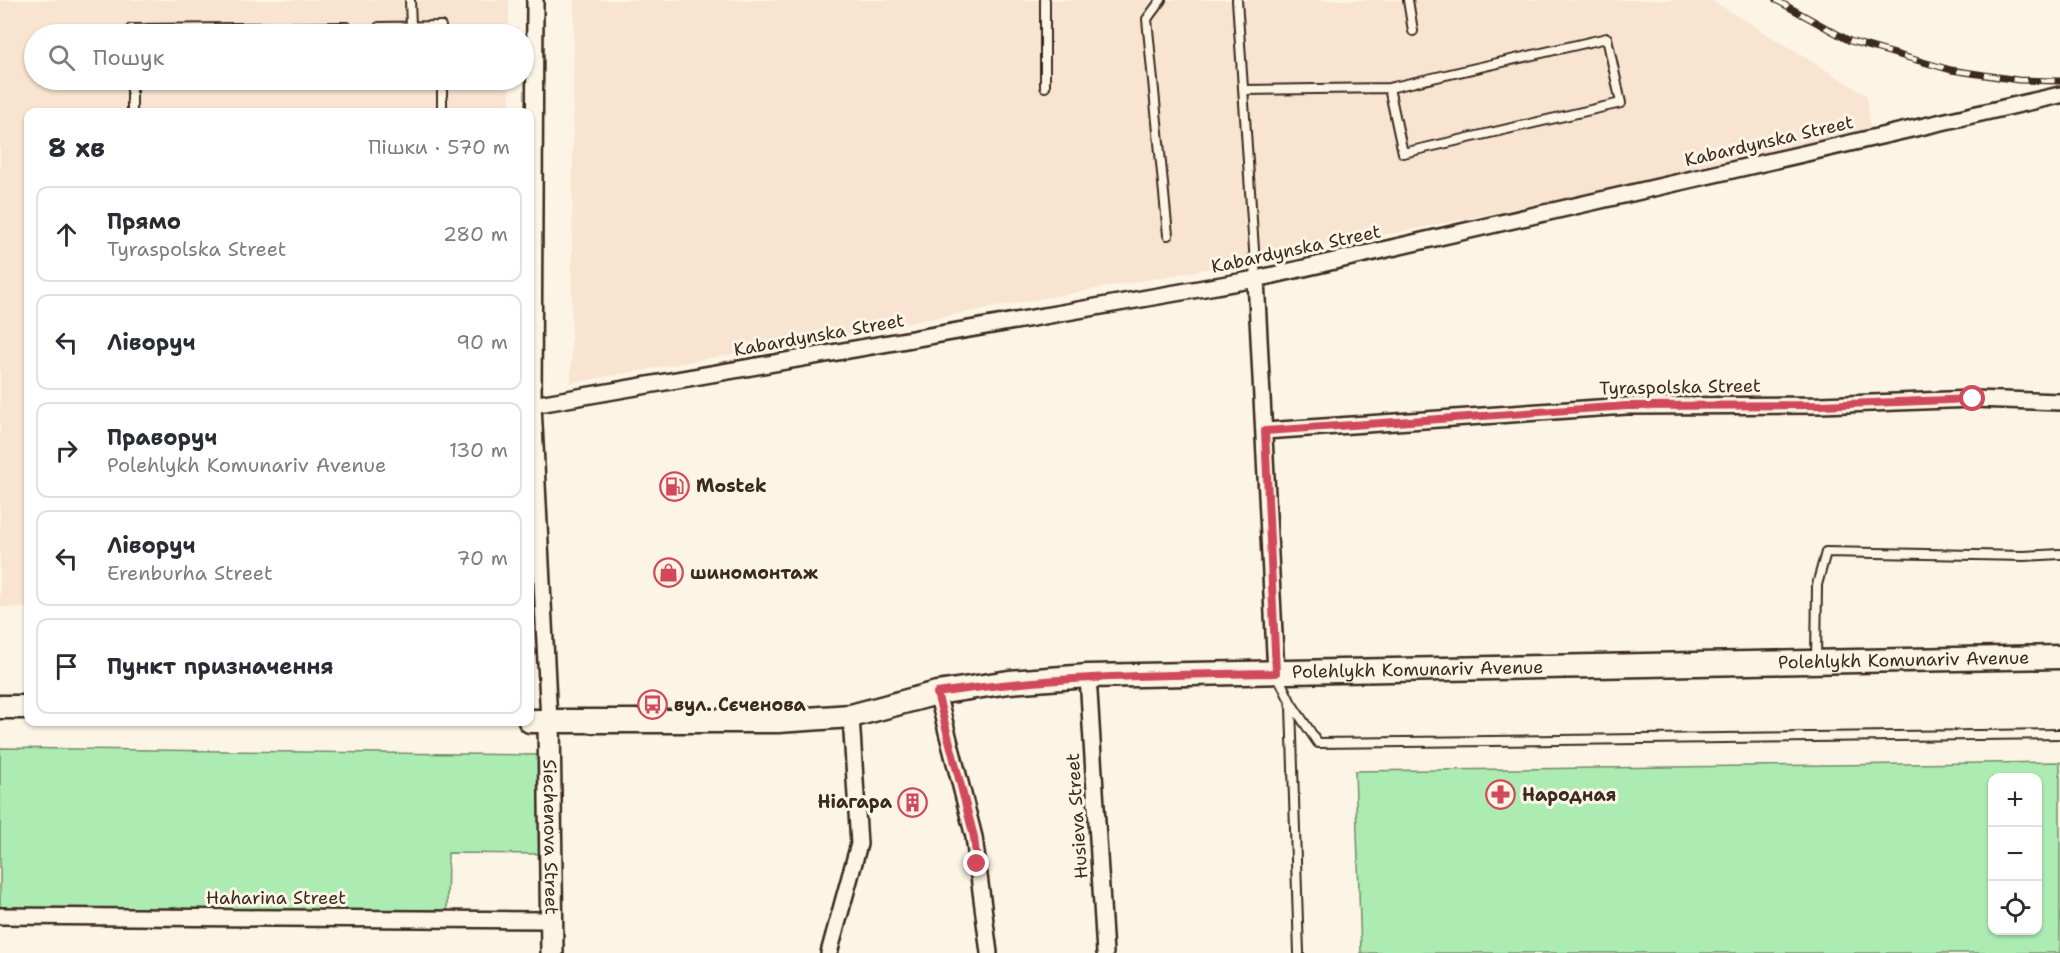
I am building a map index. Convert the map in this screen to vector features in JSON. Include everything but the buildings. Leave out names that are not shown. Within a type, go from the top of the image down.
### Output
[{"type":"main road","name":"Polehlykh Komunariv Avenue","points":[[539,721],[778,721],[852,716],[937,693],[1009,682],[1088,676],[2060,657]]},
{"type":"main road","points":[[0,707],[24,707]]},
{"type":"street","name":"Siechenova Street","points":[[534,202],[535,0]]},
{"type":"street","name":"Kabardynska Street","points":[[534,405],[1256,279],[2060,95]]},
{"type":"street","points":[[1256,279],[1276,673]]},
{"type":"street","name":"Tyraspolska Street","points":[[1265,431],[1627,406],[1821,405],[1973,399],[2060,402]]},
{"type":"street","name":"Siechenova Street","points":[[534,458],[539,721],[552,920],[552,953]]},
{"type":"street","name":"Husieva Street","points":[[1088,676],[1105,953]]},
{"type":"street","points":[[937,693],[974,837],[989,953]]},
{"type":"street","points":[[829,953],[859,844],[852,716]]},
{"type":"street","name":"Haharina Street","points":[[0,916],[552,920]]},
{"type":"lane","points":[[410,0],[411,24]]},
{"type":"lane","points":[[1044,0],[1046,87]]},
{"type":"lane","points":[[1161,0],[1147,19],[1168,235]]},
{"type":"lane","points":[[1237,0],[1245,90],[1256,279]]},
{"type":"lane","points":[[1408,0],[1413,31]]},
{"type":"lane","points":[[1245,90],[1389,88],[1607,38],[1621,103],[1403,153],[1389,88]]},
{"type":"lane","points":[[132,90],[132,108]]},
{"type":"lane","points":[[442,90],[442,108]]},
{"type":"lane","points":[[1816,660],[1817,585],[1826,552],[2024,556],[2060,554]]},
{"type":"lane","points":[[1276,673],[1291,703],[1318,743],[2060,734]]},
{"type":"lane","points":[[1291,703],[1299,953]]},
{"type":"shaded area","points":[[0,0],[509,0],[509,24],[24,24],[24,90],[510,90],[510,108],[24,108],[24,608],[0,607]]},
{"type":"shaded area","points":[[574,0],[1711,0],[1867,95],[1871,138],[1263,259],[571,383]]},
{"type":"green space","points":[[0,748],[542,755],[539,854],[448,853],[447,910],[0,909]]},
{"type":"green space","points":[[2060,762],[2060,953],[1361,953],[1355,771]]},
{"type":"railway","points":[[1776,0],[1850,41],[1951,70],[2018,80],[2060,81]]},
{"type":"place","name":"Mostek","points":[[675,486]]},
{"type":"place","name":"шиномонтаж","points":[[669,573]]},
{"type":"place","name":"вул. Сєченова","points":[[653,705]]},
{"type":"place","name":"Народная","points":[[1501,795]]},
{"type":"place","name":"Ніагара","points":[[913,802]]},
{"type":"route","points":[[977,864],[974,837],[937,693],[1009,682],[1088,676],[1276,673],[1265,431],[1627,406],[1821,405],[1919,403],[1973,399]]}]
